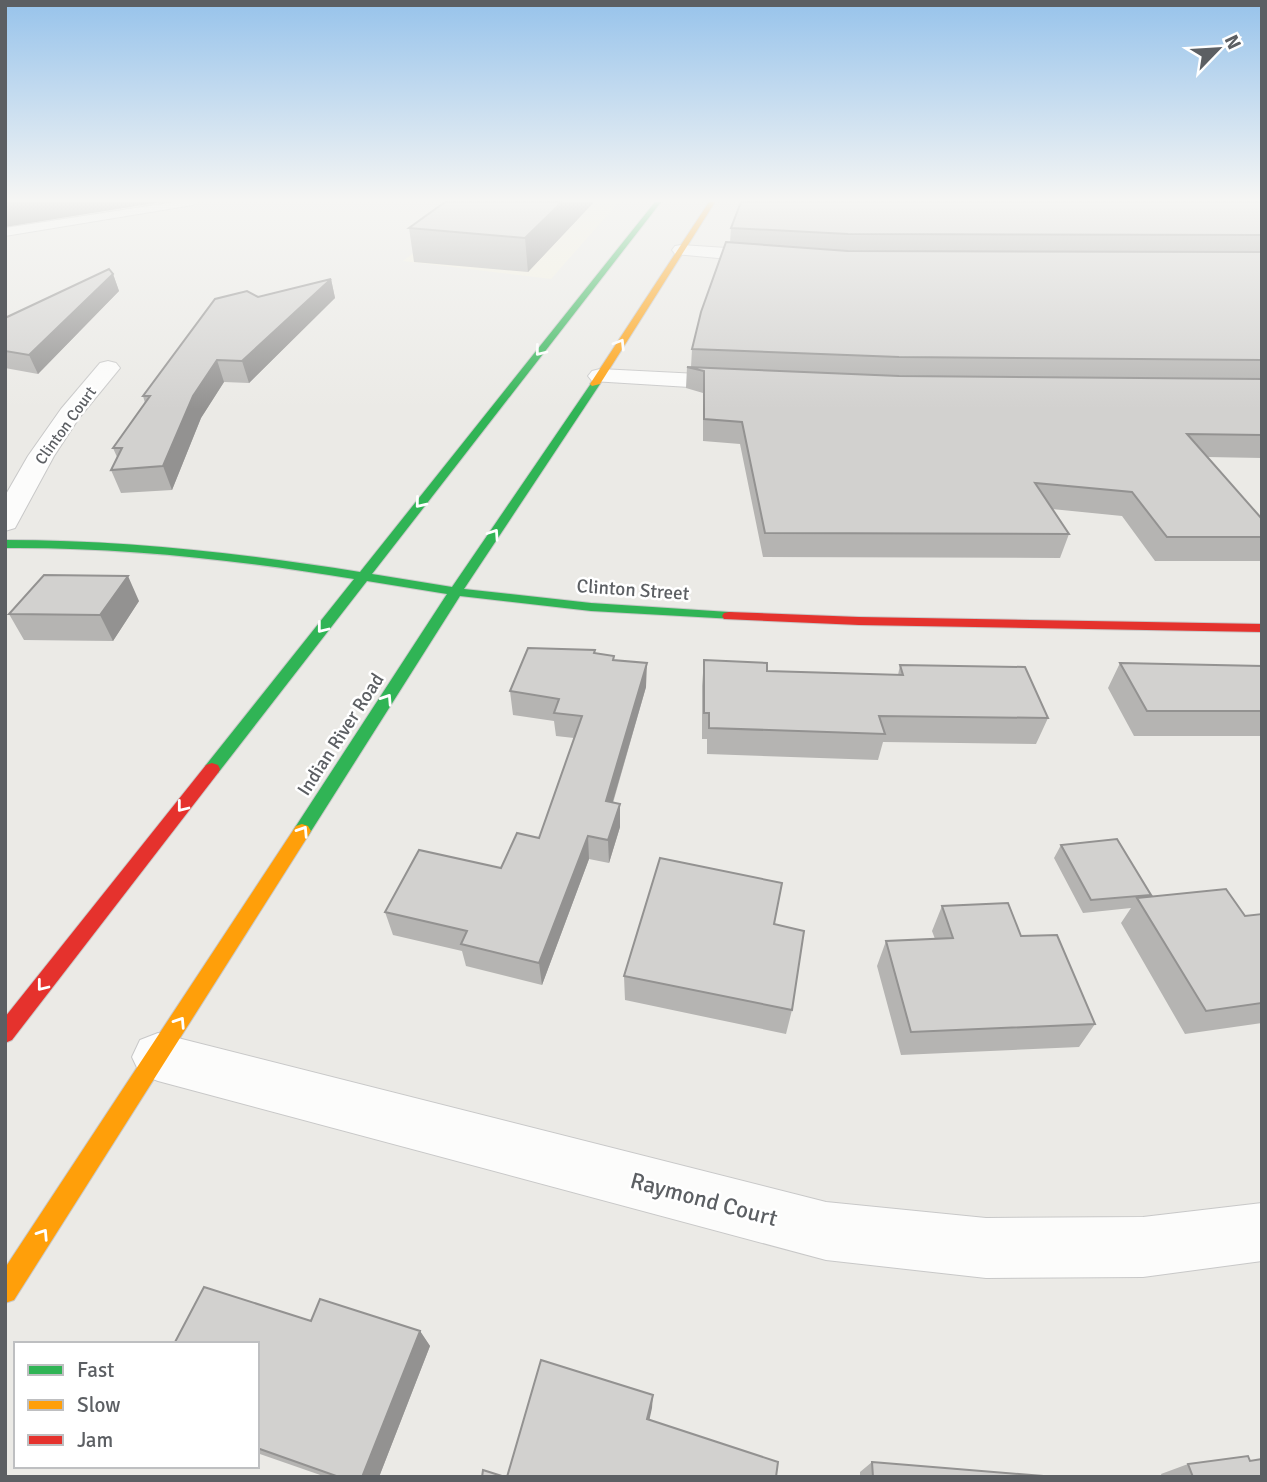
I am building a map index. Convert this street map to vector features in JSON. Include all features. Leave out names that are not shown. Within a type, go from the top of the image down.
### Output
[{"type":"main road","points":[[5,1033],[603,271]]},
{"type":"main road","name":"Indian River Road","points":[[5,1291],[456,591],[667,271]]},
{"type":"main road","name":"Clinton Street","points":[[5,544],[61,542],[184,551],[614,611],[859,621],[1262,628]]},
{"type":"street","name":"Clinton Court","points":[[5,522],[41,456],[70,414],[108,368]]},
{"type":"street","points":[[600,376],[759,384]]},
{"type":"street","name":"Raymond Court","points":[[158,1057],[826,1231],[986,1248],[1143,1247],[1262,1232]]},
{"type":"shaded area","points":[[487,271],[558,271],[551,279]]},
{"type":"building","points":[[104,271],[113,274],[29,355],[5,351],[5,318]]},
{"type":"building","points":[[716,271],[1262,271],[1262,360],[899,357],[692,349],[701,312]]},
{"type":"building","points":[[331,279],[242,361],[217,360],[193,396],[163,466],[111,470],[122,448],[113,448],[150,396],[143,396],[215,299],[247,291],[258,297]]},
{"type":"building","points":[[687,367],[899,376],[1262,379],[1262,435],[1187,434],[1262,519],[1262,537],[1167,537],[1132,492],[1035,483],[1069,534],[765,533],[742,422],[704,419],[704,371]]},
{"type":"building","points":[[44,575],[128,576],[100,615],[9,614]]},
{"type":"building","points":[[528,648],[595,650],[594,653],[614,656],[613,660],[647,663],[606,801],[620,804],[608,840],[588,836],[539,963],[461,944],[467,931],[385,912],[419,850],[501,868],[517,833],[539,838],[582,716],[554,713],[559,699],[510,691]]},
{"type":"building","points":[[704,660],[767,663],[767,671],[903,675],[900,665],[1025,667],[1048,718],[879,716],[885,734],[709,728],[709,713],[704,713]]},
{"type":"building","points":[[1120,663],[1262,666],[1262,711],[1147,711]]},
{"type":"building","points":[[1117,839],[1151,895],[1091,900],[1061,845]]},
{"type":"building","points":[[660,858],[782,883],[774,924],[804,931],[792,1010],[624,976]]},
{"type":"building","points":[[1226,889],[1245,916],[1262,914],[1262,1003],[1206,1011],[1137,898]]},
{"type":"building","points":[[1008,903],[1021,936],[1057,935],[1095,1024],[911,1032],[886,941],[953,938],[942,906]]},
{"type":"building","points":[[204,1287],[311,1321],[320,1299],[420,1331],[362,1477],[339,1477],[259,1449],[259,1342],[175,1342]]},
{"type":"building","points":[[541,1360],[653,1395],[647,1419],[778,1462],[776,1477],[507,1477]]},
{"type":"building","points":[[1248,1456],[1250,1461],[1262,1459],[1262,1477],[1193,1477],[1188,1464]]},
{"type":"building","points":[[872,1462],[1056,1477],[873,1477]]},
{"type":"building","points":[[483,1470],[505,1477],[482,1477]]},
{"type":"traffic: fast","points":[[212,769],[604,271]]},
{"type":"traffic: fast","points":[[302,831],[456,591],[595,384]]},
{"type":"traffic: fast","points":[[5,544],[118,546],[174,551],[522,600],[729,616]]},
{"type":"traffic: slow","points":[[595,384],[668,271]]},
{"type":"traffic: slow","points":[[5,1291],[302,831]]},
{"type":"traffic: jam","points":[[729,616],[1262,628]]},
{"type":"traffic: jam","points":[[5,1033],[212,769]]}]
